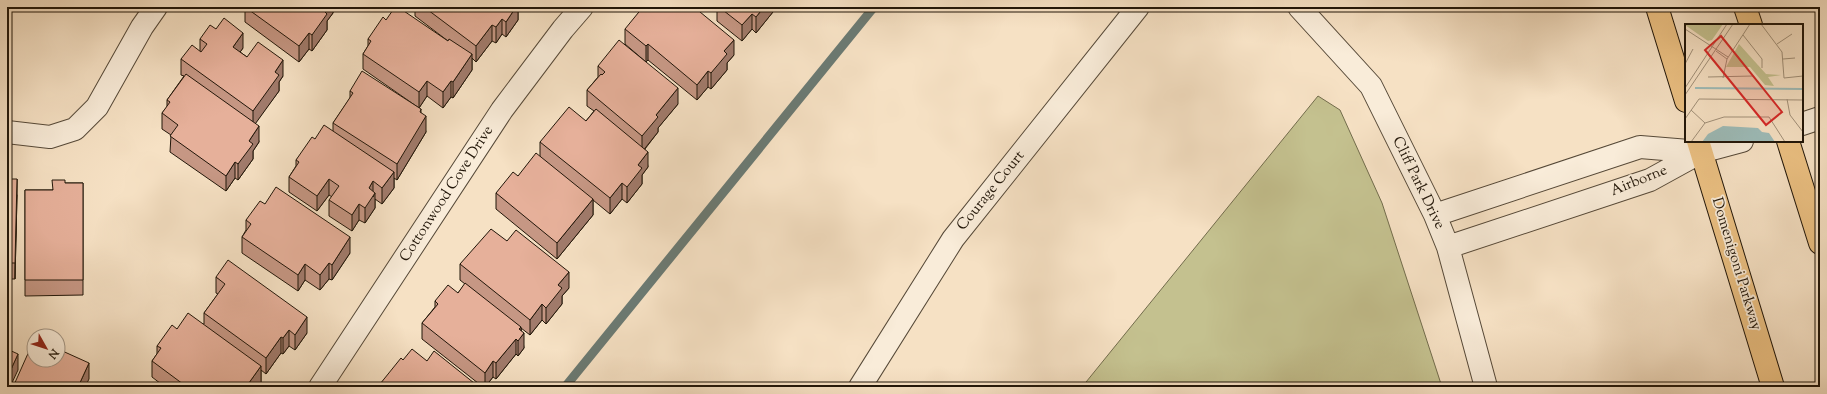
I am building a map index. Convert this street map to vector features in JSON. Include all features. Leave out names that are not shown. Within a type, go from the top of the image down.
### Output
[{"type":"main road","points":[[1657,7],[1685,98]]},
{"type":"main road","points":[[1745,7],[1751,24]]},
{"type":"main road","points":[[1788,142],[1820,244]]},
{"type":"main road","name":"Domenigoni Parkway","points":[[1700,146],[1773,387]]},
{"type":"street","points":[[7,132],[50,136],[76,129],[97,107],[142,27],[156,7]]},
{"type":"street","name":"Cottonwood Cove Drive","points":[[320,387],[502,110],[563,29],[582,7]]},
{"type":"street","name":"Courage Court","points":[[860,387],[953,239],[1138,7]]},
{"type":"street","name":"Cliff Park Drive","points":[[1299,7],[1371,86],[1435,215],[1448,247],[1486,387]]},
{"type":"street","points":[[1803,124],[1820,118]]},
{"type":"street","points":[[1700,146],[1734,142]]},
{"type":"street","name":"Airborne","points":[[1435,215],[1640,147],[1700,146]]},
{"type":"street","name":"Airborne","points":[[1448,247],[1650,180],[1700,146]]},
{"type":"shaded area","points":[[1318,96],[1340,110],[1382,203],[1442,387],[1082,387]]},
{"type":"building","points":[[245,7],[326,7],[324,11],[327,14],[312,35],[309,33],[299,46]]},
{"type":"building","points":[[395,7],[398,7],[448,41],[449,39],[472,54],[453,82],[451,81],[443,92],[427,81],[419,92],[363,54],[371,41],[368,39],[383,17],[386,20]]},
{"type":"building","points":[[424,7],[516,7],[506,22],[502,19],[496,27],[492,25],[476,46]]},
{"type":"building","points":[[643,7],[694,7],[734,40],[724,51],[727,54],[711,73],[708,71],[697,85],[648,44],[646,46],[625,29]]},
{"type":"building","points":[[719,7],[764,7],[756,17],[752,14],[742,25]]},
{"type":"building","points":[[224,18],[243,33],[233,47],[247,57],[258,42],[283,60],[275,72],[279,75],[253,111],[181,59],[192,45],[201,52],[207,44],[200,39],[210,25],[216,29]]},
{"type":"building","points":[[619,40],[678,88],[656,115],[658,117],[642,136],[587,90],[601,74],[602,75],[605,72],[598,66]]},
{"type":"building","points":[[362,71],[421,109],[420,112],[426,116],[397,164],[333,123],[353,93],[350,91]]},
{"type":"building","points":[[186,74],[259,126],[249,141],[253,144],[238,164],[235,162],[226,176],[170,136],[178,125],[162,113],[170,102],[167,100]]},
{"type":"building","points":[[569,107],[586,121],[596,109],[648,152],[638,165],[642,168],[627,187],[622,183],[610,198],[540,142]]},
{"type":"building","points":[[324,125],[394,172],[382,188],[373,181],[369,188],[375,193],[365,208],[359,204],[352,215],[329,200],[339,186],[329,179],[317,196],[289,177],[299,162],[296,160],[312,137],[315,139]]},
{"type":"building","points":[[536,153],[593,199],[557,243],[496,193],[513,172],[518,176]]},
{"type":"building","points":[[7,179],[17,179],[15,263],[7,263]]},
{"type":"building","points":[[52,180],[65,180],[65,183],[83,183],[83,280],[25,280],[25,190],[53,190]]},
{"type":"building","points":[[276,187],[350,237],[332,265],[329,263],[320,275],[305,264],[298,275],[242,237],[251,224],[246,220],[260,201],[265,204]]},
{"type":"building","points":[[491,229],[507,241],[516,230],[569,272],[558,285],[562,288],[546,308],[542,304],[530,320],[460,264]]},
{"type":"building","points":[[228,260],[307,317],[295,335],[289,330],[283,338],[281,337],[266,358],[204,313],[225,284],[216,277]]},
{"type":"building","points":[[465,283],[521,327],[519,329],[524,333],[518,341],[516,339],[496,363],[493,361],[485,373],[422,323],[438,304],[435,301],[448,285],[458,293]]},
{"type":"building","points":[[188,313],[261,366],[246,387],[187,387],[152,361],[161,348],[157,346],[172,325],[177,329]]},
{"type":"building","points":[[7,349],[18,354],[7,378]]},
{"type":"building","points":[[412,349],[427,361],[434,351],[479,387],[384,387],[380,384],[401,358],[403,360]]},
{"type":"building","points":[[66,353],[89,363],[78,387],[13,387],[26,358],[26,368],[66,368]]},
{"type":"waterway","points":[[565,387],[874,7]]}]
